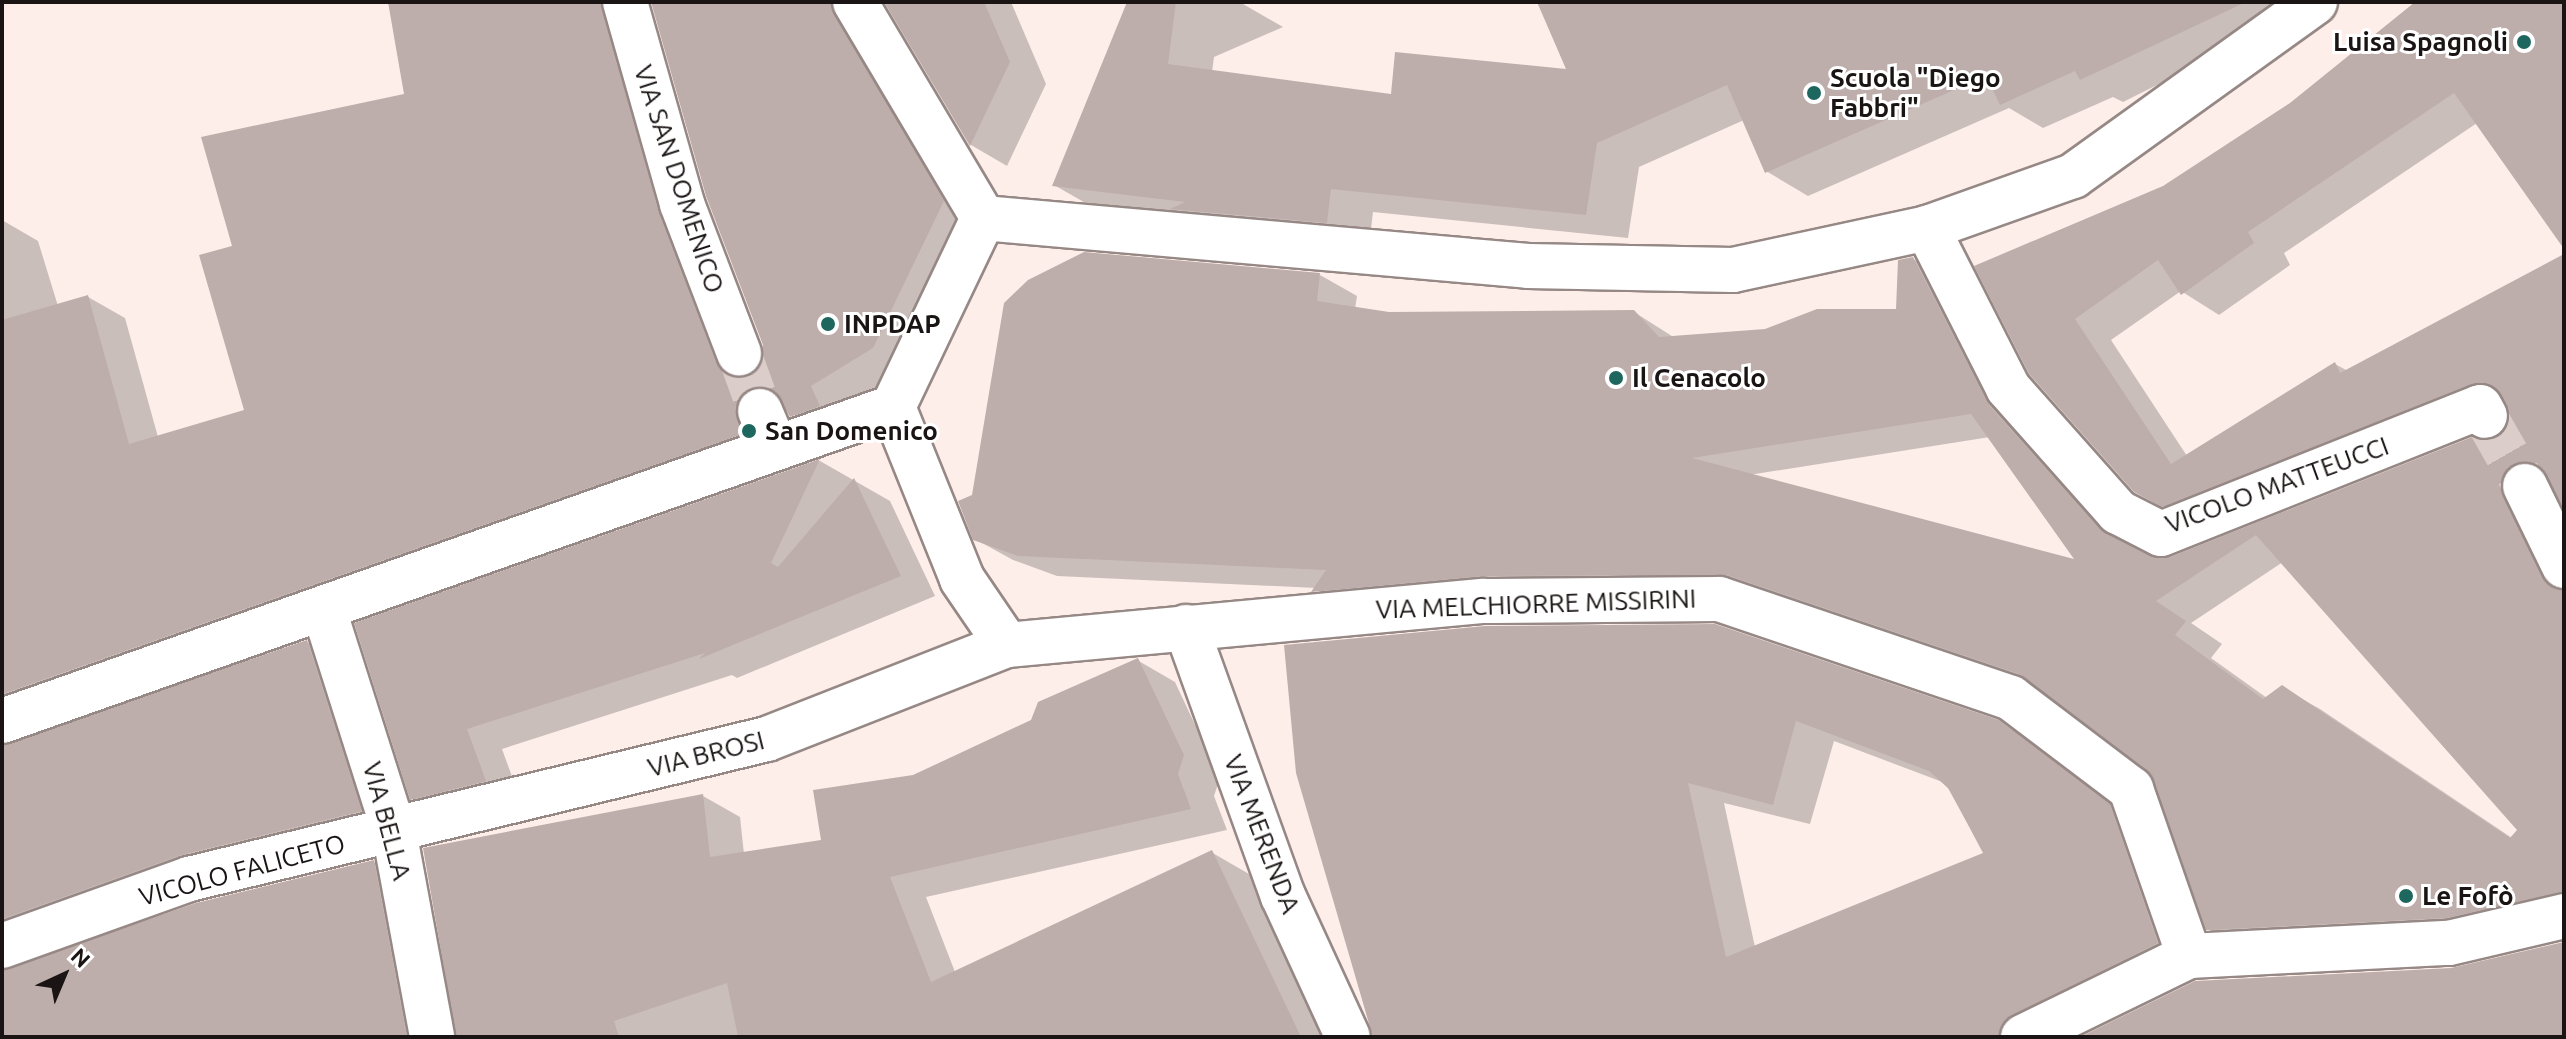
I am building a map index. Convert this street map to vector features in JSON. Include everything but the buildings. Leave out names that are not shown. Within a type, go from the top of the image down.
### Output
[{"type":"street","name":"VIA SAN DOMENICO","points":[[625,2],[682,204],[739,353]]},
{"type":"street","points":[[855,2],[983,218]]},
{"type":"street","points":[[983,218],[1528,266],[1733,270],[1927,228],[2073,176],[2271,14],[2315,2]]},
{"type":"street","points":[[983,218],[893,407],[962,579],[1007,645]]},
{"type":"street","name":"VICOLO MATTEUCCI","points":[[1927,228],[2008,388],[2118,512],[2161,534],[2480,407],[2485,416]]},
{"type":"street","points":[[2,721],[324,610],[768,428],[893,407]]},
{"type":"street","points":[[2525,486],[2564,566]]},
{"type":"street","name":"VIA MELCHIORRE MISSIRINI","points":[[1007,645],[1484,601],[1719,599],[2011,698],[2131,789],[2189,956]]},
{"type":"street","name":"VIA BELLA","points":[[324,610],[394,831],[432,1037]]},
{"type":"street","name":"VIA MERENDA","points":[[1186,627],[1283,896],[1348,1037]]},
{"type":"street","name":"VIA BROSI","points":[[394,831],[767,739],[1007,645]]},
{"type":"street","name":"VICOLO FALICETO","points":[[2,946],[189,879],[394,831]]},
{"type":"street","points":[[2023,1037],[2189,956],[2449,943],[2564,916]]},
{"type":"tunnel","points":[[739,353],[760,411]]},
{"type":"tunnel","points":[[2485,416],[2525,486]]},
{"type":"place","name":"Luisa Spagnoli","points":[[2524,42]]},
{"type":"place","name":"Scuola \"Diego Fabbri\"","points":[[1814,93]]},
{"type":"place","name":"INPDAP","points":[[828,324]]},
{"type":"place","name":"Il Cenacolo","points":[[1616,378]]},
{"type":"place","name":"San Domenico","points":[[749,431]]},
{"type":"place","name":"Le Fofò","points":[[2406,896]]}]
